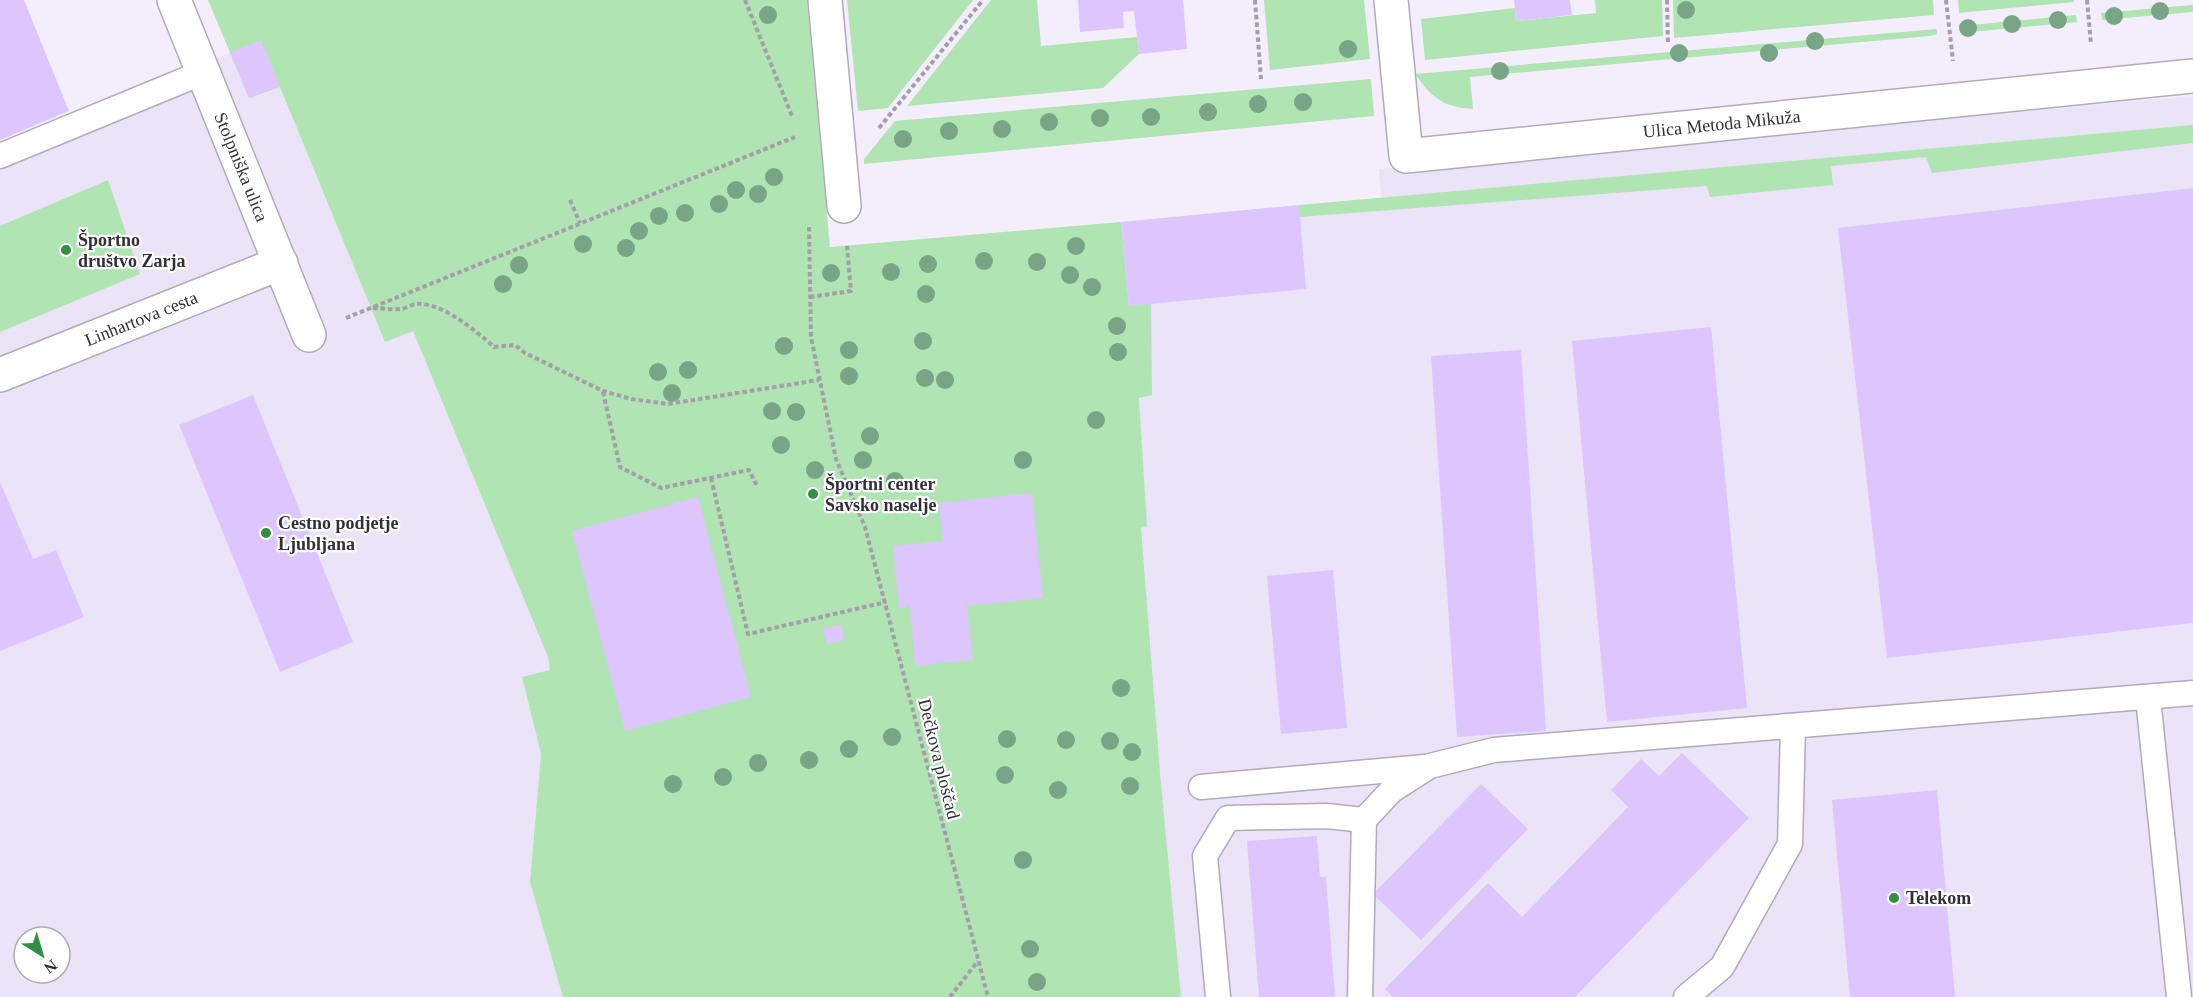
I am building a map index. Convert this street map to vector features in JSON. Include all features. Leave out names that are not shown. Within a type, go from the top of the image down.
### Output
[{"type":"street","name":"Stolpniška ulica","points":[[174,0],[309,335]]},
{"type":"street","points":[[825,0],[843,190]]},
{"type":"street","name":"Ulica Metoda Mikuža","points":[[1391,0],[1406,156],[2193,76]]},
{"type":"street","name":"Linhartova cesta","points":[[0,375],[281,263]]},
{"type":"lane","points":[[0,156],[204,72]]},
{"type":"lane","points":[[1201,788],[1430,766],[1494,750],[2193,693]]},
{"type":"lane","points":[[2148,698],[2179,997]]},
{"type":"lane","points":[[1686,997],[1722,967],[1790,844],[1793,726]]},
{"type":"lane","points":[[1360,997],[1364,820],[1391,791],[1430,766]]},
{"type":"lane","points":[[1218,997],[1205,856],[1228,818],[1326,816],[1364,820]]},
{"type":"path","points":[[745,0],[794,121]]},
{"type":"path","points":[[810,297],[851,291],[843,190],[983,0]]},
{"type":"path","points":[[1255,0],[1261,79]]},
{"type":"path","points":[[1667,0],[1668,45]]},
{"type":"path","points":[[1946,0],[1959,100]]},
{"type":"path","points":[[797,128],[801,145]]},
{"type":"path","points":[[309,335],[369,308],[799,135]]},
{"type":"path","points":[[570,200],[580,223]]},
{"type":"path","name":"Dečkova ploščad","points":[[808,226],[811,336],[836,459],[865,527],[988,997]]},
{"type":"path","points":[[369,308],[402,309],[416,304],[435,308],[469,326],[494,347],[515,345],[603,391],[631,399],[668,404],[820,380]]},
{"type":"path","points":[[603,391],[620,467],[661,488],[749,470],[757,486]]},
{"type":"path","points":[[711,478],[748,634],[886,602]]},
{"type":"path","points":[[950,997],[978,960]]},
{"type":"shaded area","points":[[230,53],[249,98],[280,86],[385,341],[413,330],[548,657],[551,670],[522,678],[541,754],[530,882],[563,997],[0,997],[0,147]]},
{"type":"shaded area","points":[[2193,96],[2193,997],[1181,997],[1140,527],[1147,526],[1139,397],[1152,395],[1129,306],[1121,222],[1381,198],[1379,169]]},
{"type":"green space","name":"Športni center Savsko naselje","points":[[208,0],[807,0],[830,247],[1121,222],[1129,305],[1151,303],[1152,395],[1139,398],[1147,526],[1141,528],[1160,772],[1181,997],[563,997],[530,882],[541,754],[522,677],[550,670],[548,657],[413,331],[385,342],[280,87],[249,98]]},
{"type":"green space","points":[[847,0],[973,0],[888,108],[858,111]]},
{"type":"green space","points":[[991,0],[1037,0],[1041,46],[1137,37],[1139,54],[1103,88],[907,106]]},
{"type":"green space","points":[[1264,0],[1364,0],[1370,59],[1270,70]]},
{"type":"green space","points":[[1595,0],[1662,0],[1663,36],[1425,60],[1421,19],[1515,8],[1516,21],[1596,13]]},
{"type":"green space","points":[[1673,0],[1933,0],[1934,15],[1674,38]]},
{"type":"green space","points":[[1958,0],[2074,0],[2074,2],[1959,13]]},
{"type":"green space","points":[[2193,5],[2193,12],[2102,20],[2101,13]]},
{"type":"green space","points":[[2076,15],[2077,22],[1961,33],[1960,26]]},
{"type":"green space","points":[[1937,29],[1937,34],[1930,36],[1470,77],[1473,109],[1454,106],[1439,100],[1415,74]]},
{"type":"green space","points":[[1371,79],[1374,116],[864,164],[864,159],[895,121]]},
{"type":"green space","points":[[2193,125],[2193,143],[1932,173],[1926,157],[1831,166],[1833,185],[1710,197],[1707,186],[1299,217],[1299,205]]},
{"type":"green space","name":"Športno društvo Zarja","points":[[108,180],[140,274],[0,332],[0,226]]},
{"type":"building","points":[[0,0],[24,0],[69,111],[0,140]]},
{"type":"building","points":[[1078,0],[1183,0],[1187,49],[1139,54],[1134,11],[1123,12],[1124,28],[1080,32]]},
{"type":"building","points":[[1514,0],[1570,0],[1572,15],[1516,21]]},
{"type":"building","points":[[261,40],[280,86],[249,98],[230,53]]},
{"type":"building","points":[[2193,188],[2193,623],[1887,658],[1838,228]]},
{"type":"building","points":[[1299,205],[1306,289],[1129,306],[1121,222]]},
{"type":"building","points":[[1711,327],[1747,708],[1607,722],[1572,341]]},
{"type":"building","points":[[1521,350],[1546,731],[1457,737],[1431,356]]},
{"type":"building","name":"Cestno podjetje Ljubljana","points":[[253,395],[353,642],[280,672],[179,425]]},
{"type":"building","points":[[0,482],[33,559],[56,550],[84,617],[0,651]]},
{"type":"building","points":[[1032,493],[1043,598],[967,606],[973,660],[915,666],[910,607],[899,608],[893,546],[943,541],[939,503]]},
{"type":"building","points":[[698,497],[751,697],[625,731],[572,531]]},
{"type":"building","points":[[1333,570],[1347,728],[1281,734],[1267,576]]},
{"type":"building","points":[[841,625],[844,640],[827,644],[823,628]]},
{"type":"building","points":[[1682,753],[1749,818],[1575,997],[1393,997],[1385,989],[1488,883],[1522,917],[1628,807],[1611,790],[1641,759],[1659,776]]},
{"type":"building","points":[[1481,784],[1528,829],[1421,940],[1373,894]]},
{"type":"building","name":"Telekom","points":[[1937,790],[1955,997],[1850,997],[1832,800]]},
{"type":"building","points":[[1317,836],[1320,877],[1326,877],[1335,997],[1259,997],[1247,841]]},
{"type":"place","name":"Športno društvo Zarja","points":[[66,250]]},
{"type":"place","name":"Športni center Savsko naselje","points":[[813,494]]},
{"type":"place","name":"Cestno podjetje Ljubljana","points":[[266,533]]},
{"type":"place","name":"Telekom","points":[[1894,898]]}]
